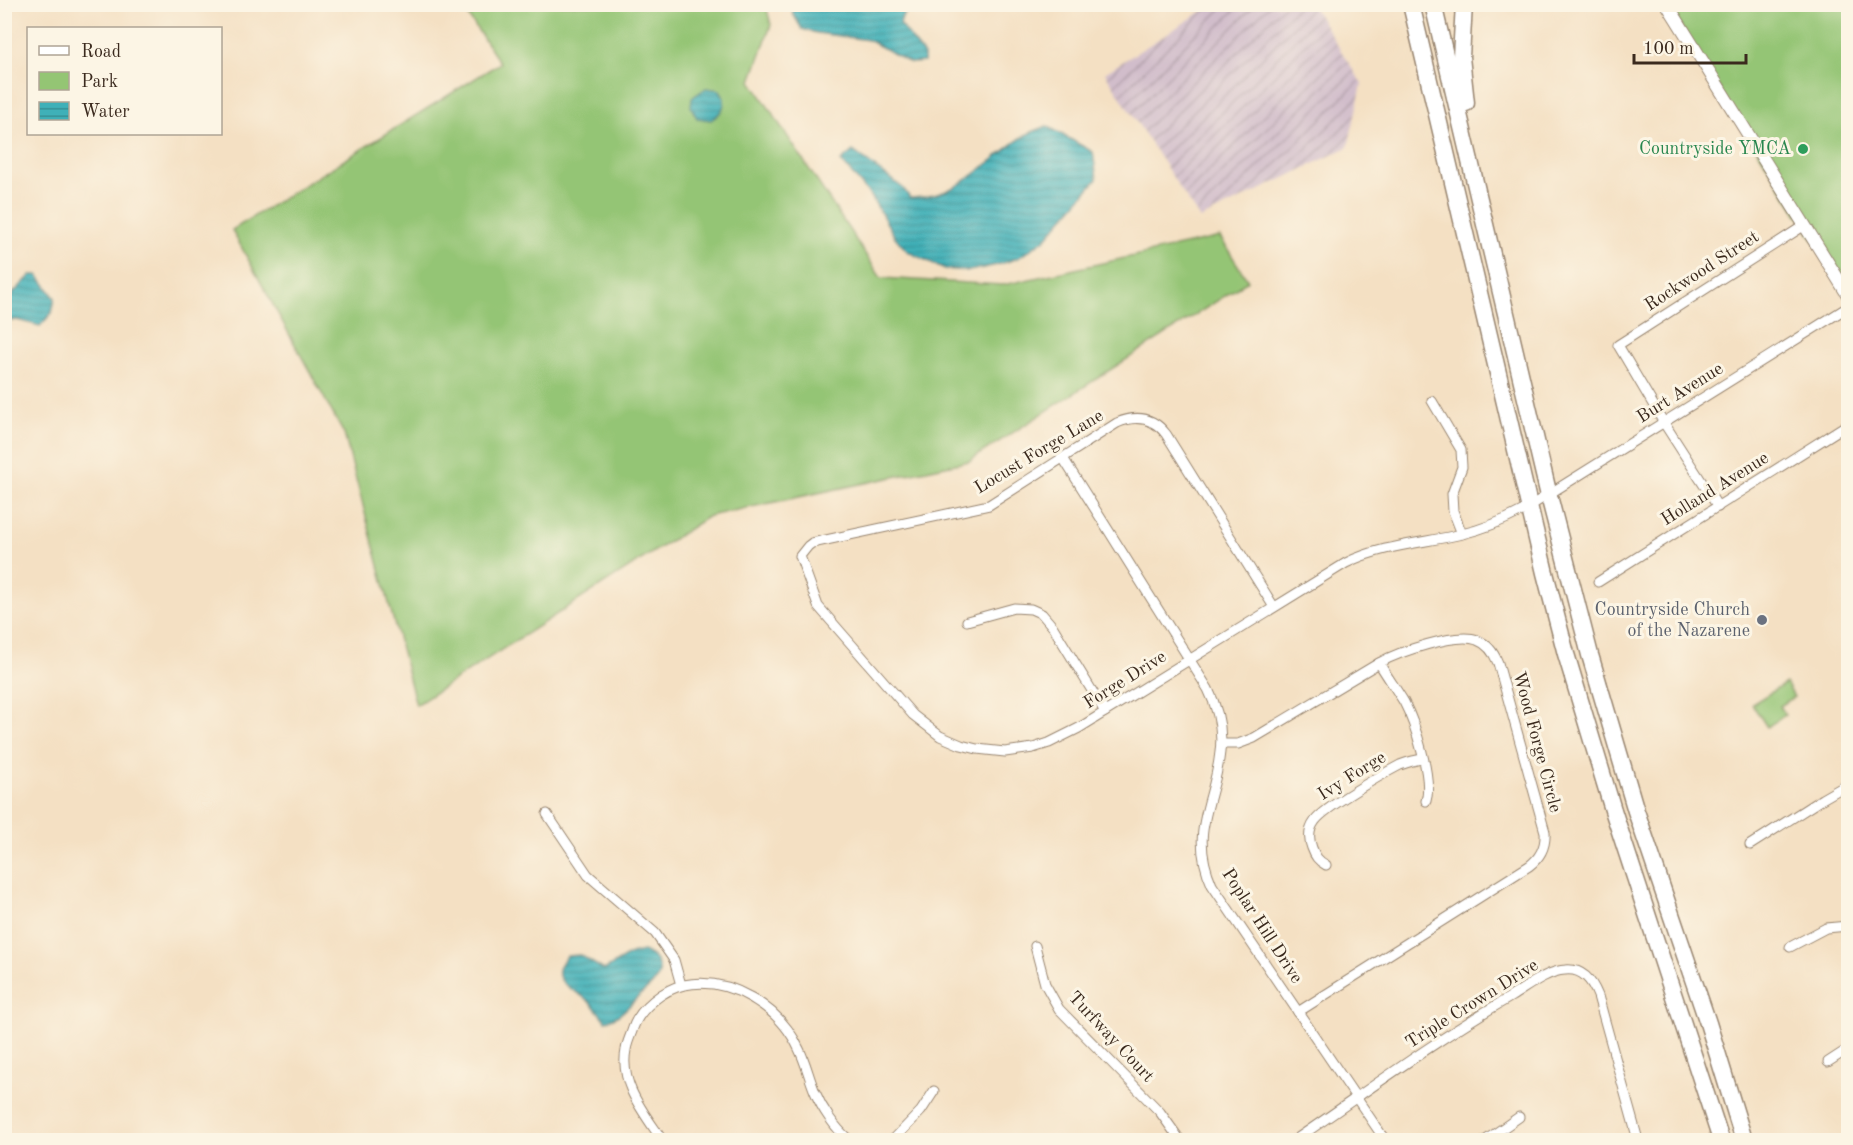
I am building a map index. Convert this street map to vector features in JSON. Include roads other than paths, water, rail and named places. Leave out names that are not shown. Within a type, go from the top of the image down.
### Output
[{"type":"highway","points":[[1400,4],[1465,234]]},
{"type":"highway","points":[[1411,4],[1545,573],[1585,719],[1631,869],[1721,1140]]},
{"type":"highway","points":[[1433,4],[1549,496],[1582,626],[1620,757],[1744,1140]]},
{"type":"highway","points":[[1464,4],[1461,57],[1472,170]]},
{"type":"street","points":[[1667,4],[1848,295]]},
{"type":"street","name":"Rockwood Street","points":[[1664,423],[1618,345],[1805,225]]},
{"type":"street","name":"Burt Avenue","points":[[1530,507],[1848,307]]},
{"type":"street","points":[[1432,401],[1461,450],[1462,467],[1452,494],[1453,511],[1462,534]]},
{"type":"street","name":"Locust Forge Lane","points":[[800,556],[812,543],[989,505],[1127,419],[1144,418],[1159,426],[1166,434],[1274,607]]},
{"type":"street","points":[[1664,423],[1718,507]]},
{"type":"street","name":"Holland Avenue","points":[[1598,582],[1848,424]]},
{"type":"street","name":"Poplar Hill Drive","points":[[1063,458],[1208,689],[1217,709],[1221,744],[1202,835],[1205,863],[1210,880],[1385,1140]]},
{"type":"street","name":"Forge Drive","points":[[800,556],[812,596],[818,606],[914,716],[945,738],[977,749],[1016,751],[1059,739],[1356,558],[1462,534],[1506,520],[1530,507]]},
{"type":"street","points":[[968,621],[1014,608],[1032,609],[1042,614],[1053,627],[1105,712]]},
{"type":"street","name":"Wood Forge Circle","points":[[1221,744],[1238,744],[1254,738],[1399,652],[1460,638],[1476,639],[1490,649],[1498,663],[1545,832],[1545,843],[1538,858],[1529,866],[1298,1012]]},
{"type":"street","points":[[1379,663],[1404,704],[1423,759],[1429,784],[1426,801]]},
{"type":"street","name":"Ivy Forge","points":[[1326,865],[1317,859],[1310,840],[1311,829],[1320,816],[1400,766],[1423,759]]},
{"type":"street","points":[[1750,845],[1848,784]]},
{"type":"street","points":[[547,814],[588,876],[656,933],[674,960],[681,986]]},
{"type":"street","points":[[1790,947],[1826,928],[1848,926]]},
{"type":"street","name":"Turfway Court","points":[[1035,946],[1045,984],[1059,1009],[1160,1112],[1180,1140]]},
{"type":"street","name":"Triple Crown Drive","points":[[1295,1140],[1496,1005],[1545,976],[1561,970],[1572,970],[1587,977],[1598,996],[1638,1140]]},
{"type":"street","points":[[662,1140],[634,1097],[625,1072],[626,1050],[635,1022],[645,1009],[662,994],[681,986],[701,983],[718,984],[737,990],[767,1010],[786,1029],[799,1048],[814,1092],[822,1107],[849,1140]]},
{"type":"street","points":[[1828,1062],[1848,1049]]},
{"type":"street","points":[[893,1140],[921,1110],[934,1091]]},
{"type":"street","points":[[1486,1140],[1519,1117]]},
{"type":"water","points":[[792,5],[915,5],[902,16],[900,24],[924,55],[924,62],[910,63],[869,40],[802,29],[793,14]]},
{"type":"water","points":[[706,88],[720,90],[724,99],[719,114],[711,120],[697,118],[691,107],[692,98]]},
{"type":"water","points":[[1047,126],[1093,152],[1097,179],[1045,239],[1018,258],[969,271],[945,269],[908,252],[895,237],[871,196],[841,161],[853,151],[903,188],[910,198],[928,197],[958,185],[1026,135]]},
{"type":"water","points":[[31,275],[38,275],[55,298],[52,313],[40,326],[17,320],[5,322],[5,307],[8,301]]},
{"type":"water","points":[[643,951],[657,962],[659,971],[656,980],[624,1011],[606,1021],[592,1004],[562,982],[559,977],[561,964],[567,956],[580,955],[604,970],[631,954]]},
{"type":"place","name":"Countryside YMCA","points":[[1803,149]]},
{"type":"place","name":"Countryside Church of the Nazarene","points":[[1762,620]]}]
